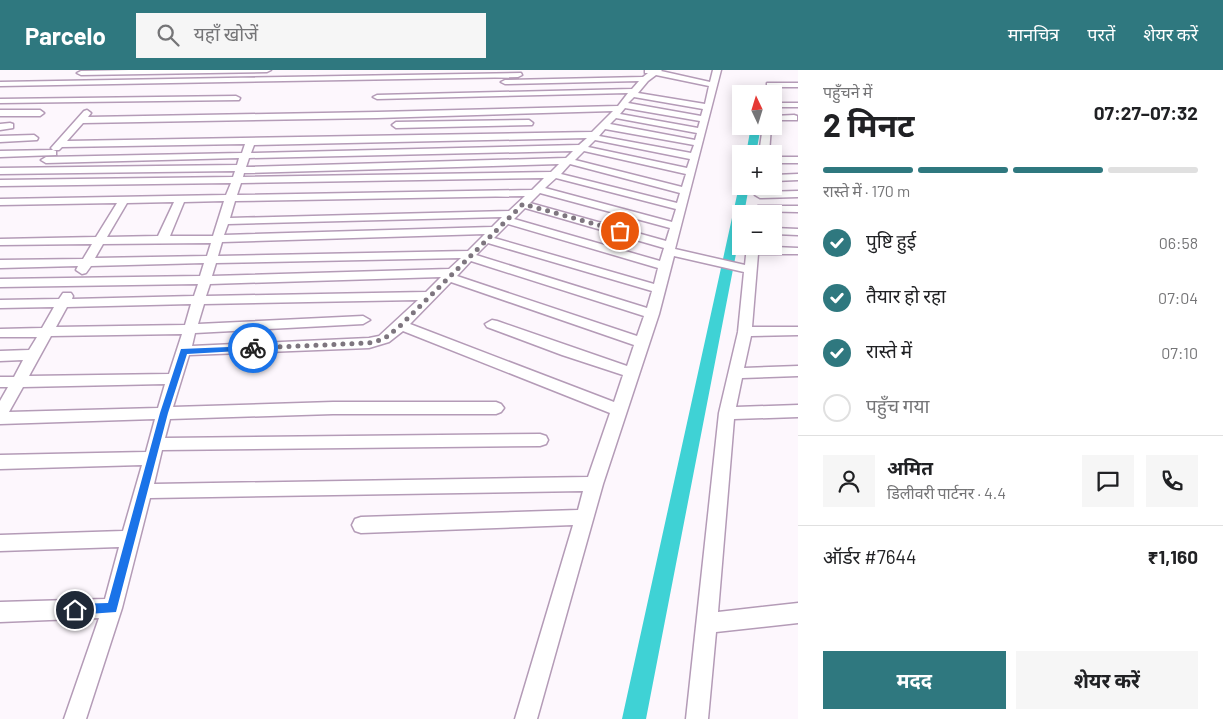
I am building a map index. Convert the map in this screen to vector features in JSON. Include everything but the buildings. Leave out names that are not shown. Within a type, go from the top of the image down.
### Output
[{"type":"street","points":[[231,108],[250,70]]},
{"type":"street","points":[[76,74],[123,71],[267,70]]},
{"type":"street","points":[[400,77],[423,70]]},
{"type":"street","points":[[0,91],[244,84],[400,77],[518,75],[505,70]]},
{"type":"street","points":[[526,719],[594,484],[652,314],[696,157],[717,70]]},
{"type":"street","points":[[5,205],[37,171],[72,129],[95,107],[123,71]]},
{"type":"street","points":[[244,84],[376,86],[650,73],[713,86]]},
{"type":"street","points":[[184,351],[362,343],[378,342],[384,339],[401,325],[490,235],[582,148],[650,73]]},
{"type":"street","points":[[0,84],[193,88]]},
{"type":"street","points":[[782,86],[798,85]]},
{"type":"street","points":[[376,86],[377,115]]},
{"type":"street","points":[[0,101],[95,107],[236,98]]},
{"type":"street","points":[[368,105],[377,101],[625,102],[708,107]]},
{"type":"street","points":[[625,102],[702,131]]},
{"type":"street","points":[[81,120],[377,115],[625,102],[705,119]]},
{"type":"street","points":[[782,105],[798,105]]},
{"type":"street","points":[[0,113],[40,114]]},
{"type":"street","points":[[782,118],[797,119]]},
{"type":"street","points":[[389,125],[529,122]]},
{"type":"street","points":[[0,127],[10,126]]},
{"type":"street","points":[[72,129],[282,126]]},
{"type":"street","points":[[597,132],[696,157]]},
{"type":"street","points":[[59,144],[597,132],[699,143]]},
{"type":"street","points":[[0,139],[34,138]]},
{"type":"street","points":[[348,139],[347,197],[351,235]]},
{"type":"street","points":[[75,719],[112,608],[174,379],[230,199],[251,141]]},
{"type":"street","points":[[0,183],[241,168],[349,153],[582,148],[691,172]]},
{"type":"street","points":[[0,154],[241,168],[348,172],[554,175],[682,207]]},
{"type":"street","points":[[782,160],[798,160]]},
{"type":"street","points":[[348,172],[568,162],[686,191]]},
{"type":"street","points":[[0,171],[241,168]]},
{"type":"street","points":[[782,178],[798,177]]},
{"type":"street","points":[[5,205],[124,200],[347,197],[537,191],[676,226]]},
{"type":"street","points":[[782,193],[798,194]]},
{"type":"street","points":[[0,416],[75,282],[124,200]]},
{"type":"street","points":[[163,239],[180,200]]},
{"type":"street","points":[[523,204],[686,255],[750,270]]},
{"type":"street","points":[[782,210],[798,209]]},
{"type":"street","points":[[223,221],[509,217],[665,266]]},
{"type":"street","points":[[782,231],[798,232]]},
{"type":"street","points":[[0,242],[351,235],[490,235],[659,289]]},
{"type":"street","points":[[782,250],[798,251]]},
{"type":"street","points":[[0,264],[470,255],[652,314]]},
{"type":"street","points":[[697,719],[727,413],[745,332],[752,255]]},
{"type":"street","points":[[0,283],[451,275],[642,343]]},
{"type":"street","points":[[0,304],[431,296]]},
{"type":"street","points":[[362,343],[363,297]]},
{"type":"street","points":[[0,333],[191,329],[363,320]]},
{"type":"street","points":[[492,324],[632,373]]},
{"type":"street","points":[[401,325],[619,410]]},
{"type":"street","points":[[745,332],[798,331]]},
{"type":"street","points":[[0,356],[35,355]]},
{"type":"street","points":[[737,373],[798,371]]},
{"type":"street","points":[[0,382],[174,379]]},
{"type":"street","points":[[0,416],[333,408],[496,408]]},
{"type":"street","points":[[727,413],[798,411]]},
{"type":"street","points":[[0,462],[154,451],[540,440]]},
{"type":"street","points":[[144,491],[594,484]]},
{"type":"street","points":[[360,525],[585,517]]},
{"type":"street","points":[[0,543],[130,539]]},
{"type":"street","points":[[0,612],[112,608]]},
{"type":"street","points":[[707,623],[798,613]]},
{"type":"waterway","points":[[753,145],[754,135]]},
{"type":"waterway","points":[[634,719],[742,195]]},
{"type":"way so far","points":[[253,348],[369,343],[384,339],[431,296],[523,204],[620,231]]},
{"type":"route","points":[[75,610],[112,608],[164,413],[184,351],[253,348]]}]
